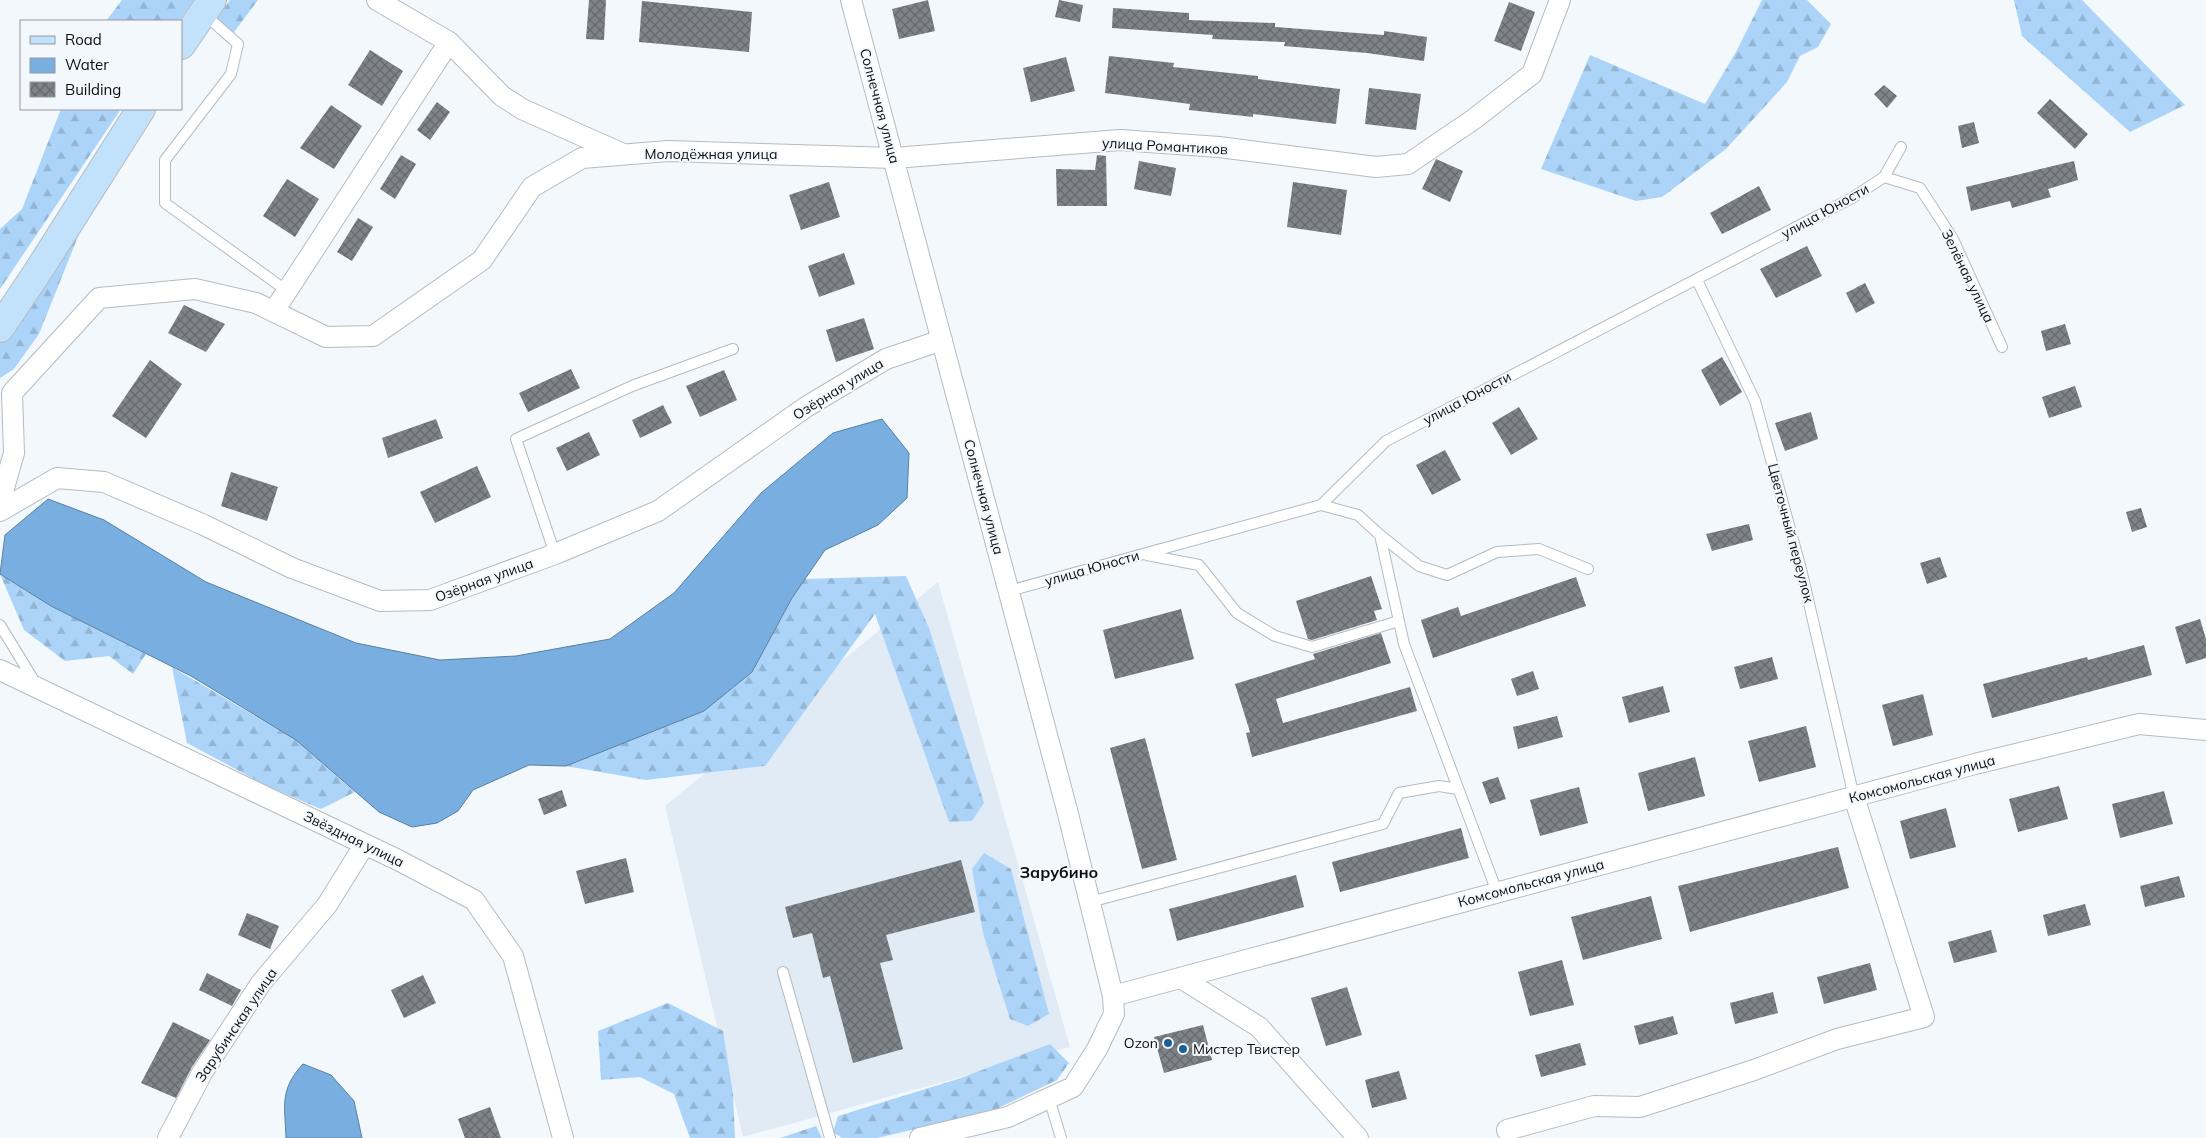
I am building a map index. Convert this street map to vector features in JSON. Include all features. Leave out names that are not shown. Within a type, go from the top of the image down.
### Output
[{"type":"main road","points":[[182,44],[208,6]]},
{"type":"main road","points":[[0,328],[37,273],[139,110]]},
{"type":"street","points":[[377,0],[449,42],[502,96],[522,109],[626,155]]},
{"type":"street","name":"Солнечная улица","points":[[851,0],[1009,591],[1113,996]]},
{"type":"street","name":"улица Романтиков","points":[[894,158],[1120,140],[1219,147],[1376,167],[1408,164],[1474,119],[1532,74],[1560,0]]},
{"type":"street","points":[[274,311],[449,42]]},
{"type":"street","name":"Молодёжная улица","points":[[0,502],[14,453],[12,393],[99,298],[194,289],[256,302],[326,337],[373,336],[482,260],[532,187],[582,158],[668,151],[894,158]]},
{"type":"street","name":"Озёрная улица","points":[[0,511],[57,478],[104,482],[204,525],[292,568],[380,600],[430,600],[555,554],[658,511],[806,407],[886,359],[942,340]]},
{"type":"street","name":"Звёздная улица","points":[[0,670],[365,844],[474,900],[513,956],[563,1138]]},
{"type":"street","name":"Комсомольская улица","points":[[1113,996],[1854,796],[2139,724],[2206,730]]},
{"type":"street","points":[[1507,1130],[1594,1106],[1640,1107],[1754,1070],[1837,1039],[1924,1017],[1854,796]]},
{"type":"street","name":"Зарубинская улица","points":[[168,1138],[202,1073],[262,983],[327,905],[365,844]]},
{"type":"street","points":[[1181,978],[1259,1027],[1358,1138]]},
{"type":"street","points":[[920,1138],[1008,1117],[1073,1087],[1114,1014],[1113,996]]},
{"type":"lane","points":[[208,6],[238,44],[231,74],[165,160],[165,203],[287,291]]},
{"type":"lane","name":"улица Юности","points":[[1009,591],[1321,505],[1386,441],[1852,198],[1884,177],[1901,147]]},
{"type":"lane","name":"Зелёная улица","points":[[1884,177],[1920,188],[1953,239],[2002,347]]},
{"type":"lane","name":"Цветочный переулок","points":[[1697,280],[1755,401],[1801,569],[1854,796]]},
{"type":"lane","points":[[555,554],[516,439],[632,386],[734,350]]},
{"type":"lane","points":[[1321,505],[1358,515],[1419,566],[1447,575],[1497,552],[1539,548],[1588,569]]},
{"type":"lane","points":[[1380,535],[1404,644],[1498,892]]},
{"type":"lane","points":[[1143,554],[1199,565],[1237,613],[1275,636],[1312,648],[1399,621]]},
{"type":"lane","points":[[0,625],[39,689]]},
{"type":"lane","points":[[1090,902],[1383,824],[1399,793],[1439,786],[1458,788]]},
{"type":"lane","points":[[784,972],[830,1138]]},
{"type":"lane","points":[[1049,1098],[1061,1138]]},
{"type":"shaded area","points":[[938,582],[1070,1047],[743,1137],[665,806]]},
{"type":"green space","points":[[122,0],[194,0],[180,20],[107,20]]},
{"type":"green space","points":[[230,0],[258,0],[228,40],[213,24]]},
{"type":"green space","points":[[1762,0],[1807,0],[1831,24],[1818,47],[1800,56],[1787,82],[1726,149],[1662,197],[1636,201],[1541,169],[1590,55],[1705,104],[1736,52]]},
{"type":"green space","points":[[2014,0],[2082,0],[2185,105],[2130,132],[2022,36]]},
{"type":"green space","points":[[61,110],[120,110],[0,289],[0,229],[22,209]]},
{"type":"green space","points":[[87,214],[39,334],[14,369],[0,378],[0,342]]},
{"type":"green space","points":[[0,574],[51,606],[146,654],[133,674],[109,656],[65,661],[24,630]]},
{"type":"green space","points":[[906,576],[929,628],[984,803],[972,821],[949,822],[875,614],[765,766],[646,780],[566,766],[704,711],[752,672],[792,598],[805,579]]},
{"type":"green space","points":[[172,667],[296,740],[355,792],[321,809],[269,787],[187,743]]},
{"type":"green space","points":[[984,853],[1011,869],[1049,1014],[1028,1026],[1010,1019],[983,933],[972,869]]},
{"type":"green space","points":[[668,1003],[723,1031],[733,1094],[735,1138],[690,1138],[674,1094],[640,1077],[601,1080],[598,1031]]},
{"type":"green space","points":[[1050,1044],[1069,1063],[1057,1080],[990,1112],[877,1138],[842,1138],[833,1132],[838,1116],[961,1078]]},
{"type":"green space","points":[[816,1126],[822,1138],[780,1138]]},
{"type":"water","points":[[882,419],[909,453],[907,498],[878,525],[825,550],[792,598],[752,672],[704,711],[566,766],[529,765],[473,790],[458,811],[437,823],[412,827],[379,812],[296,740],[191,676],[51,606],[0,574],[5,535],[48,499],[104,520],[206,582],[356,643],[440,660],[516,656],[610,639],[674,593],[761,493],[833,433]]},
{"type":"water","points":[[303,1064],[331,1075],[354,1101],[362,1138],[286,1138],[285,1099],[287,1090],[295,1073]]},
{"type":"building","points":[[589,0],[606,0],[604,40],[586,39]]},
{"type":"building","points":[[928,0],[935,31],[899,39],[892,9]]},
{"type":"building","points":[[1059,0],[1083,5],[1080,22],[1055,17]]},
{"type":"building","points":[[642,1],[752,12],[749,52],[639,42]]},
{"type":"building","points":[[1509,2],[1535,12],[1521,51],[1494,41]]},
{"type":"building","points":[[1113,8],[1189,13],[1189,20],[1275,23],[1275,27],[1384,35],[1384,31],[1427,37],[1424,61],[1367,53],[1284,46],[1285,42],[1212,39],[1213,35],[1112,28]]},
{"type":"building","points":[[370,50],[403,71],[382,106],[348,85]]},
{"type":"building","points":[[1109,56],[1174,63],[1173,67],[1258,76],[1258,79],[1340,89],[1336,124],[1253,114],[1253,117],[1189,110],[1190,104],[1105,93]]},
{"type":"building","points":[[1066,57],[1075,91],[1031,102],[1023,68]]},
{"type":"building","points":[[1884,85],[1897,96],[1887,108],[1874,94]]},
{"type":"building","points":[[1369,88],[1421,94],[1416,130],[1365,124]]},
{"type":"building","points":[[2050,99],[2088,134],[2075,149],[2037,113]]},
{"type":"building","points":[[437,102],[450,112],[430,140],[417,130]]},
{"type":"building","points":[[331,105],[362,126],[334,169],[300,148]]},
{"type":"building","points":[[1974,122],[1979,143],[1962,148],[1958,126]]},
{"type":"building","points":[[401,155],[416,164],[395,199],[380,189]]},
{"type":"building","points":[[1097,155],[1106,156],[1107,206],[1057,206],[1056,169],[1095,170]]},
{"type":"building","points":[[1436,159],[1463,171],[1450,202],[1422,189]]},
{"type":"building","points":[[1139,161],[1176,168],[1171,196],[1134,189]]},
{"type":"building","points":[[2074,161],[2078,180],[2048,189],[2051,197],[2012,208],[2010,201],[1971,211],[1966,187]]},
{"type":"building","points":[[287,179],[319,199],[295,237],[263,216]]},
{"type":"building","points":[[829,182],[840,217],[801,230],[789,195]]},
{"type":"building","points":[[1293,182],[1347,190],[1341,235],[1287,227]]},
{"type":"building","points":[[1759,186],[1771,210],[1722,234],[1710,213]]},
{"type":"building","points":[[358,218],[373,227],[352,261],[337,252]]},
{"type":"building","points":[[1807,246],[1822,276],[1776,298],[1760,269]]},
{"type":"building","points":[[844,253],[855,284],[819,297],[808,266]]},
{"type":"building","points":[[1865,283],[1875,303],[1856,313],[1846,293]]},
{"type":"building","points":[[184,305],[225,324],[206,352],[168,333]]},
{"type":"building","points":[[864,318],[874,349],[836,362],[826,330]]},
{"type":"building","points":[[2065,324],[2071,344],[2046,351],[2041,331]]},
{"type":"building","points":[[1722,357],[1742,392],[1720,406],[1701,370]]},
{"type":"building","points":[[150,360],[182,384],[146,438],[112,416]]},
{"type":"building","points":[[571,369],[580,388],[528,412],[519,393]]},
{"type":"building","points":[[724,370],[737,400],[700,417],[686,386]]},
{"type":"building","points":[[2075,386],[2082,407],[2049,418],[2042,397]]},
{"type":"building","points":[[663,405],[672,423],[640,438],[632,420]]},
{"type":"building","points":[[1519,407],[1538,439],[1511,455],[1492,423]]},
{"type":"building","points":[[1811,412],[1818,439],[1785,451],[1775,423]]},
{"type":"building","points":[[436,419],[443,438],[388,458],[382,438]]},
{"type":"building","points":[[589,432],[600,455],[567,471],[556,448]]},
{"type":"building","points":[[1445,450],[1461,480],[1432,495],[1416,465]]},
{"type":"building","points":[[477,466],[491,497],[435,523],[420,492]]},
{"type":"building","points":[[231,472],[278,487],[267,521],[221,506]]},
{"type":"building","points":[[2141,508],[2147,527],[2132,532],[2126,512]]},
{"type":"building","points":[[1749,524],[1753,540],[1712,551],[1706,534]]},
{"type":"building","points":[[1940,557],[1947,577],[1927,584],[1920,563]]},
{"type":"building","points":[[1371,576],[1382,609],[1374,611],[1377,620],[1312,640],[1308,639],[1296,601]]},
{"type":"building","points":[[1576,577],[1586,606],[1433,658],[1421,620],[1458,607],[1461,616]]},
{"type":"building","points":[[1181,609],[1194,659],[1115,679],[1103,630]]},
{"type":"building","points":[[2200,619],[2206,639],[2206,658],[2186,664],[2175,627]]},
{"type":"building","points":[[1381,633],[1391,663],[1276,699],[1283,723],[1410,687],[1417,711],[1252,757],[1246,733],[1250,732],[1235,684],[1315,659],[1313,654]]},
{"type":"building","points":[[2144,645],[2152,675],[1992,718],[1983,684],[2087,657],[2088,660]]},
{"type":"building","points":[[1772,657],[1778,679],[1740,689],[1734,667]]},
{"type":"building","points":[[1533,671],[1539,689],[1517,696],[1511,679]]},
{"type":"building","points":[[1663,686],[1670,712],[1629,723],[1622,697]]},
{"type":"building","points":[[1923,694],[1933,735],[1893,746],[1882,705]]},
{"type":"building","points":[[1557,716],[1563,737],[1518,749],[1513,727]]},
{"type":"building","points":[[1806,726],[1816,767],[1759,782],[1748,741]]},
{"type":"building","points":[[1145,738],[1177,860],[1142,869],[1110,748]]},
{"type":"building","points":[[1695,757],[1705,796],[1648,811],[1638,773]]},
{"type":"building","points":[[1498,777],[1506,799],[1490,804],[1482,782]]},
{"type":"building","points":[[2059,786],[2068,819],[2018,832],[2009,799]]},
{"type":"building","points":[[1579,787],[1588,823],[1540,836],[1530,800]]},
{"type":"building","points":[[562,790],[567,806],[544,815],[538,799]]},
{"type":"building","points":[[2164,791],[2173,824],[2120,838],[2112,804]]},
{"type":"building","points":[[1946,808],[1956,847],[1910,859],[1900,821]]},
{"type":"building","points":[[1461,828],[1469,858],[1340,892],[1332,862]]},
{"type":"building","points":[[1838,847],[1849,888],[1690,932],[1678,886]]},
{"type":"building","points":[[626,858],[634,892],[585,904],[576,871]]},
{"type":"building","points":[[961,860],[975,912],[886,935],[893,960],[880,963],[903,1049],[853,1063],[830,976],[823,978],[812,933],[793,938],[785,907]]},
{"type":"building","points":[[1296,875],[1304,907],[1177,941],[1169,909]]},
{"type":"building","points":[[2179,876],[2185,897],[2145,907],[2140,886]]},
{"type":"building","points":[[1651,896],[1662,939],[1583,960],[1571,917]]},
{"type":"building","points":[[2085,904],[2091,925],[2048,936],[2043,915]]},
{"type":"building","points":[[247,913],[279,926],[270,949],[238,935]]},
{"type":"building","points":[[1991,930],[1997,952],[1954,963],[1948,942]]},
{"type":"building","points":[[1562,960],[1574,1005],[1530,1016],[1518,972]]},
{"type":"building","points":[[1870,963],[1877,990],[1824,1004],[1817,977]]},
{"type":"building","points":[[207,973],[241,990],[232,1006],[199,990]]},
{"type":"building","points":[[423,975],[436,1003],[404,1018],[391,990]]},
{"type":"building","points":[[1347,987],[1362,1035],[1326,1046],[1311,998]]},
{"type":"building","points":[[1773,992],[1778,1013],[1735,1024],[1730,1003]]},
{"type":"building","points":[[1673,1016],[1678,1034],[1639,1045],[1634,1026]]},
{"type":"building","points":[[173,1022],[210,1040],[192,1067],[176,1098],[141,1083]]},
{"type":"building","name":"Мистер Твистер","points":[[1203,1025],[1212,1060],[1164,1073],[1154,1037]]},
{"type":"building","points":[[1580,1043],[1586,1065],[1541,1077],[1535,1055]]},
{"type":"building","points":[[1399,1071],[1407,1099],[1372,1108],[1365,1080]]},
{"type":"building","points":[[490,1107],[501,1138],[465,1138],[458,1119]]},
{"type":"place","name":"Ozon","points":[[1168,1043]]},
{"type":"place","name":"Мистер Твистер","points":[[1183,1049]]},
{"type":"district","name":"Зарубино","points":[[1059,872]]}]
